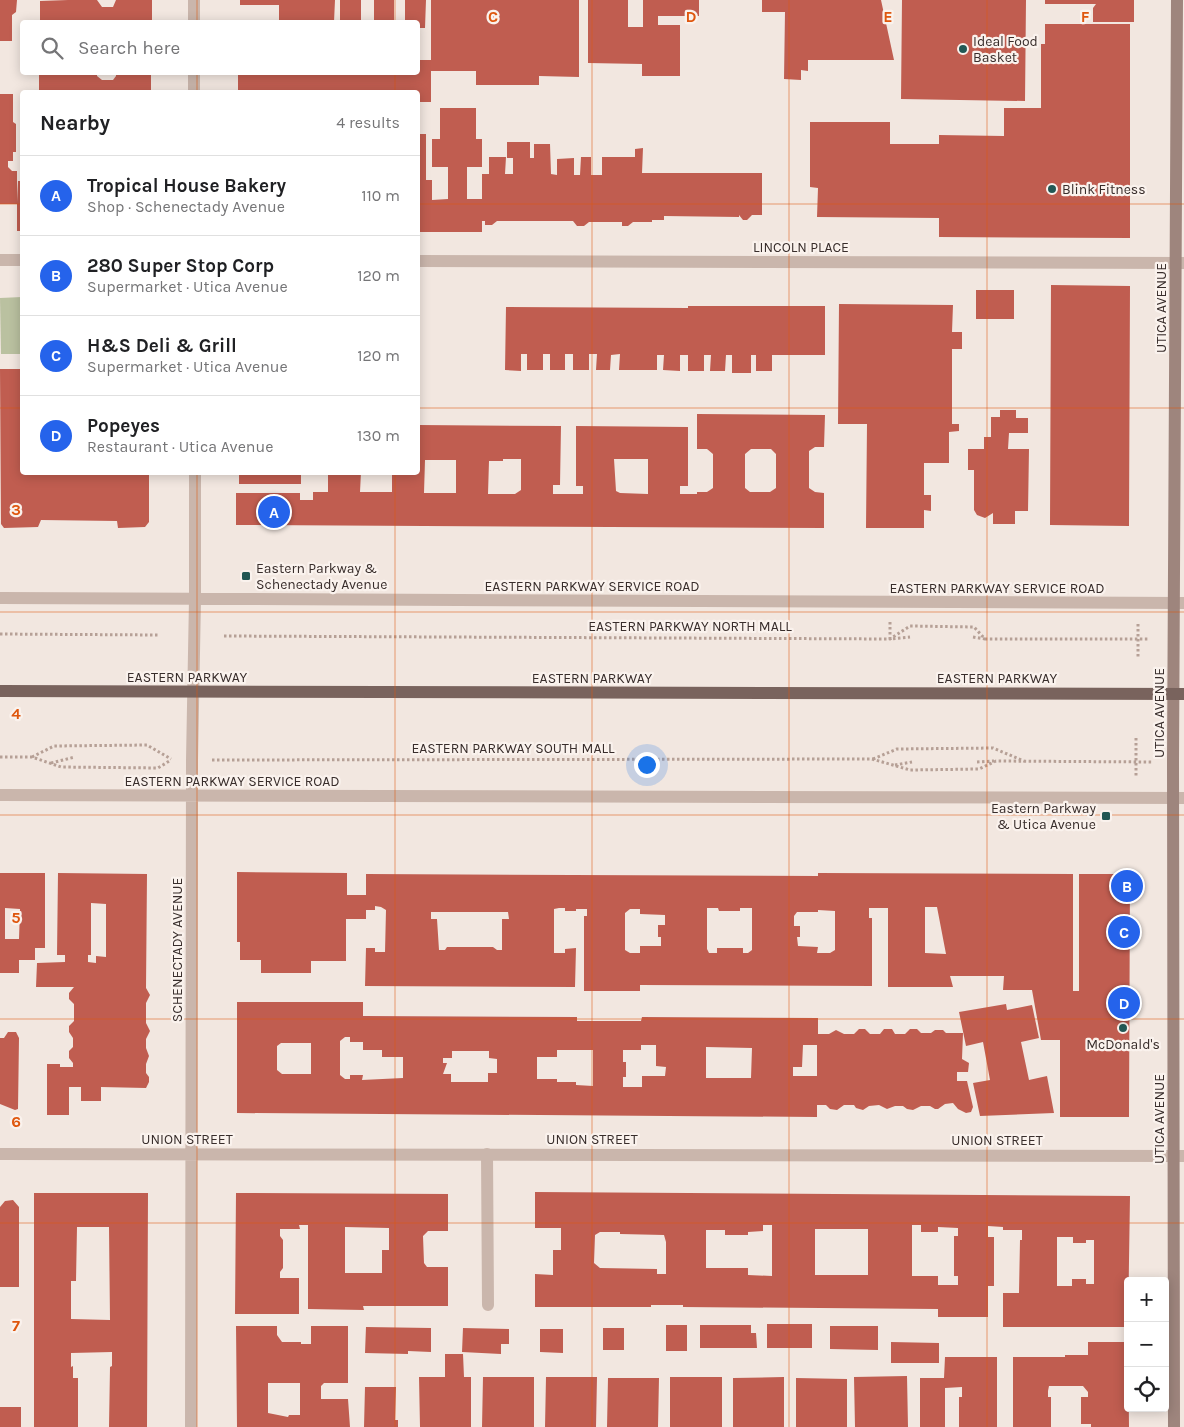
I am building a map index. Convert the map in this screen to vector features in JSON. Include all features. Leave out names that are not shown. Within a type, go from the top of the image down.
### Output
[{"type":"main road","name":"UTICA AVENUE","points":[[1174,1427],[1179,1156],[1180,263],[1177,0]]},
{"type":"main road","name":"EASTERN PARKWAY","points":[[0,692],[1179,694]]},
{"type":"street","points":[[194,0],[194,20]]},
{"type":"street","points":[[194,75],[194,90]]},
{"type":"street","points":[[0,260],[20,260]]},
{"type":"street","name":"LINCOLN PLACE","points":[[420,261],[1180,263]]},
{"type":"street","name":"SCHENECTADY AVENUE","points":[[191,1427],[192,760],[195,475]]},
{"type":"street","name":"EASTERN PARKWAY SERVICE ROAD","points":[[0,598],[1179,603]]},
{"type":"street","name":"EASTERN PARKWAY SERVICE ROAD","points":[[0,795],[1179,798]]},
{"type":"street","name":"UNION STREET","points":[[0,1154],[1179,1156]]},
{"type":"street","points":[[487,1154],[488,1305]]},
{"type":"path","points":[[890,614],[890,639]]},
{"type":"path","points":[[1138,618],[1138,658]]},
{"type":"path","points":[[890,639],[910,626],[974,627],[986,639]]},
{"type":"path","points":[[0,634],[159,635]]},
{"type":"path","name":"EASTERN PARKWAY NORTH MALL","points":[[224,636],[890,639],[910,637]]},
{"type":"path","points":[[973,637],[986,639],[1148,639]]},
{"type":"path","points":[[1136,738],[1136,782]]},
{"type":"path","points":[[0,758],[32,757],[61,767],[158,768],[171,760],[147,745],[54,746],[32,757]]},
{"type":"path","name":"EASTERN PARKWAY SOUTH MALL","points":[[872,759],[897,749],[993,748],[1026,762]]},
{"type":"path","points":[[50,764],[75,757]]},
{"type":"path","name":"EASTERN PARKWAY SOUTH MALL","points":[[214,760],[872,759],[910,770],[979,770],[996,761],[1151,762]]},
{"type":"path","points":[[977,762],[996,761]]},
{"type":"path","points":[[895,766],[912,762]]},
{"type":"green space","points":[[20,297],[20,354],[1,354],[0,298]]},
{"type":"building","points":[[0,0],[17,0],[16,12],[12,15],[12,41],[0,41]]},
{"type":"building","points":[[97,0],[102,7],[113,7],[116,0],[152,0],[152,20],[40,20],[40,1]]},
{"type":"building","points":[[240,0],[335,0],[334,20],[279,20],[279,5],[240,5]]},
{"type":"building","points":[[340,0],[361,0],[361,20],[340,20]]},
{"type":"building","points":[[374,0],[394,0],[394,20],[374,20]]},
{"type":"building","points":[[405,0],[426,0],[425,28],[420,28],[420,20],[405,20]]},
{"type":"building","points":[[431,0],[579,0],[579,77],[539,76],[539,85],[476,85],[476,71],[431,71],[431,102],[420,102],[420,90],[238,90],[238,75],[420,75],[420,60],[431,60]]},
{"type":"building","points":[[588,0],[628,0],[628,27],[643,27],[643,0],[699,0],[699,16],[658,16],[658,25],[680,25],[680,76],[642,76],[642,64],[588,63]]},
{"type":"building","points":[[762,0],[881,0],[894,60],[808,60],[808,71],[801,70],[801,80],[784,79],[785,12],[762,12]]},
{"type":"building","name":"Ideal Food Basket","points":[[902,0],[1026,0],[1025,101],[901,99]]},
{"type":"building","points":[[1045,0],[1134,0],[1134,22],[1093,22],[1093,8],[1096,4],[1045,4]]},
{"type":"building","points":[[1045,24],[1130,24],[1130,238],[939,237],[939,218],[817,217],[818,188],[810,187],[810,122],[890,122],[890,144],[939,144],[939,135],[1004,136],[1004,108],[1041,108],[1041,44],[1045,44]]},
{"type":"building","points":[[39,75],[97,75],[102,80],[113,80],[116,75],[151,75],[151,90],[39,90]]},
{"type":"building","points":[[0,94],[13,94],[16,152],[13,152],[13,161],[8,161],[8,167],[12,171],[17,171],[17,202],[18,181],[20,181],[20,231],[17,231],[17,204],[0,204]]},
{"type":"building","points":[[440,108],[476,108],[476,139],[482,139],[482,167],[467,167],[467,199],[482,199],[482,174],[489,174],[489,157],[506,157],[505,174],[513,174],[513,158],[507,158],[507,142],[530,142],[530,158],[534,158],[534,144],[550,144],[551,174],[557,175],[557,159],[574,158],[574,175],[580,175],[581,157],[591,157],[591,175],[602,175],[602,157],[635,157],[635,149],[643,148],[642,173],[762,173],[762,215],[752,215],[747,220],[743,220],[739,215],[739,217],[664,216],[664,220],[633,222],[628,226],[622,226],[622,222],[589,222],[584,226],[577,226],[573,221],[497,221],[492,225],[485,225],[485,221],[482,221],[482,232],[420,232],[420,134],[426,134],[426,180],[432,180],[432,200],[448,199],[448,167],[432,167],[432,139],[440,139]]},
{"type":"building","points":[[1051,285],[1130,286],[1129,526],[1050,525]]},
{"type":"building","points":[[976,290],[1014,290],[1014,319],[976,319]]},
{"type":"building","points":[[839,304],[953,305],[952,332],[962,332],[962,349],[952,349],[952,424],[959,424],[959,431],[949,432],[949,463],[924,463],[924,495],[931,495],[931,511],[924,510],[924,528],[866,528],[867,424],[838,424]]},
{"type":"building","points":[[688,306],[825,306],[825,355],[772,355],[772,371],[756,371],[756,355],[751,355],[751,373],[732,373],[732,355],[726,355],[725,371],[710,371],[711,355],[704,355],[704,371],[688,371],[688,355],[680,355],[680,371],[663,370],[664,355],[657,355],[657,370],[619,370],[620,354],[611,355],[610,370],[596,370],[597,354],[589,354],[589,370],[573,370],[573,354],[565,354],[565,370],[550,370],[550,354],[543,354],[543,370],[527,370],[527,354],[521,354],[521,371],[505,370],[506,307],[688,308]]},
{"type":"building","points":[[0,369],[20,369],[20,475],[149,475],[149,522],[145,527],[118,528],[117,521],[41,520],[38,527],[4,528],[1,524]]},
{"type":"building","points":[[1000,410],[1016,410],[1016,418],[1028,418],[1028,433],[1009,433],[1008,449],[1029,449],[1028,511],[1015,511],[1015,524],[993,524],[993,513],[985,518],[977,515],[974,510],[974,470],[968,470],[968,449],[984,449],[984,437],[991,437],[991,417],[1000,417]]},
{"type":"building","points":[[697,414],[825,415],[824,447],[815,447],[809,451],[809,488],[815,492],[824,493],[824,528],[236,525],[236,493],[300,493],[300,500],[313,500],[313,492],[328,492],[328,475],[361,475],[360,492],[392,492],[392,475],[420,475],[420,425],[561,426],[560,485],[553,485],[553,494],[583,494],[583,486],[576,486],[576,426],[688,427],[688,486],[680,486],[680,494],[697,494],[697,492],[707,492],[713,488],[713,454],[707,449],[697,449]],"holes":[[[751,449],[771,449],[776,454],[776,488],[770,492],[750,492],[745,488],[745,454]],[[503,459],[521,459],[521,490],[515,494],[488,494],[489,461],[503,461]],[[614,459],[648,459],[648,494],[620,493],[616,491]],[[425,460],[456,460],[456,493],[424,493]]]},
{"type":"building","points":[[239,475],[301,475],[301,484],[239,484]]},
{"type":"building","points":[[237,872],[347,873],[347,895],[366,895],[366,874],[818,876],[818,873],[1073,874],[1073,991],[1079,991],[1079,874],[1130,874],[1129,1117],[1060,1117],[1060,1040],[1041,1040],[1032,990],[1003,990],[1004,976],[950,976],[953,987],[888,987],[888,908],[869,908],[869,918],[872,918],[872,986],[640,985],[640,991],[584,991],[584,916],[587,916],[587,909],[565,911],[565,908],[554,909],[554,953],[565,953],[565,949],[576,948],[575,987],[365,986],[366,948],[375,948],[375,952],[385,952],[386,910],[375,906],[375,910],[366,910],[366,919],[346,919],[346,961],[311,961],[311,973],[261,973],[261,960],[240,960],[240,942],[237,942]],"holes":[[[925,907],[937,907],[946,954],[925,953]],[[707,908],[718,908],[719,911],[740,911],[740,908],[752,908],[752,950],[748,953],[743,953],[743,948],[717,948],[717,953],[709,953],[707,949]],[[630,909],[640,909],[640,914],[665,915],[665,925],[658,925],[658,937],[661,937],[661,946],[640,946],[640,953],[630,953],[625,950],[625,913]],[[835,911],[835,950],[830,953],[817,953],[818,947],[798,946],[797,937],[800,937],[800,926],[794,926],[794,916],[797,912]],[[431,912],[508,912],[509,919],[502,919],[502,950],[497,950],[493,947],[447,947],[445,950],[439,950],[437,919],[431,919]]]},
{"type":"building","points":[[0,873],[45,873],[45,948],[35,948],[35,960],[19,960],[19,973],[0,973]],"holes":[[[5,908],[20,909],[19,939],[5,939]]]},
{"type":"building","points":[[58,873],[147,874],[146,988],[150,995],[146,1003],[146,1023],[150,1031],[146,1039],[146,1048],[149,1056],[146,1064],[146,1073],[149,1077],[149,1082],[146,1088],[101,1087],[101,1101],[81,1101],[81,1087],[69,1087],[69,1115],[47,1115],[47,1064],[73,1067],[73,1063],[69,1058],[69,1051],[73,1047],[73,1038],[69,1032],[69,1026],[74,1021],[74,1004],[69,999],[69,993],[74,987],[36,987],[37,963],[65,962],[65,955],[57,955]],"holes":[[[91,903],[106,904],[106,957],[96,956],[96,963],[88,962],[88,955],[91,955]]]},
{"type":"building","points":[[237,1002],[363,1002],[363,1016],[577,1017],[577,1021],[641,1021],[642,1017],[818,1018],[818,1034],[829,1034],[836,1030],[844,1034],[854,1034],[859,1029],[865,1029],[870,1034],[880,1034],[884,1029],[892,1029],[895,1034],[905,1034],[910,1029],[917,1029],[921,1033],[943,1030],[946,1033],[963,1033],[962,1059],[969,1063],[968,1072],[957,1072],[957,1081],[967,1081],[973,1107],[971,1112],[966,1113],[958,1109],[953,1103],[945,1104],[938,1109],[930,1106],[921,1106],[913,1110],[903,1106],[887,1109],[879,1105],[869,1106],[863,1110],[856,1108],[854,1105],[844,1105],[837,1110],[830,1109],[826,1105],[817,1105],[817,1117],[237,1113]],"holes":[[[345,1037],[350,1037],[350,1042],[363,1042],[363,1050],[382,1050],[382,1057],[403,1057],[403,1078],[362,1080],[363,1075],[350,1075],[350,1079],[345,1079],[340,1075],[340,1041]],[[281,1043],[311,1043],[311,1074],[282,1074],[277,1070],[277,1046]],[[641,1045],[656,1045],[656,1066],[666,1067],[665,1076],[642,1076],[642,1087],[623,1087],[623,1077],[626,1077],[626,1062],[623,1062],[623,1050],[641,1050]],[[803,1045],[817,1045],[817,1076],[793,1076],[793,1067],[802,1067]],[[706,1047],[752,1048],[751,1078],[706,1078]],[[557,1050],[593,1050],[593,1086],[576,1085],[576,1082],[557,1082],[557,1079],[537,1079],[537,1057],[557,1057]],[[452,1051],[489,1051],[489,1058],[497,1059],[497,1073],[488,1073],[488,1082],[451,1082],[451,1074],[443,1074],[447,1063],[443,1063],[443,1058],[452,1058]]]},
{"type":"building","points":[[1006,1004],[1007,1010],[1032,1005],[1039,1038],[1021,1042],[1029,1080],[1047,1076],[1054,1113],[980,1116],[973,1083],[990,1080],[983,1042],[966,1046],[959,1012]]},
{"type":"building","points":[[8,1032],[16,1032],[19,1038],[18,1109],[15,1110],[0,1104],[0,1038],[4,1038]]},
{"type":"building","points":[[535,1192],[1130,1196],[1129,1277],[1124,1277],[1124,1327],[1003,1327],[1003,1293],[1019,1293],[1020,1240],[1022,1240],[1022,1230],[1003,1230],[1003,1227],[988,1226],[988,1237],[994,1237],[994,1286],[988,1286],[988,1317],[938,1317],[938,1309],[683,1307],[683,1305],[651,1305],[651,1307],[535,1307],[535,1274],[553,1275],[553,1250],[561,1250],[561,1228],[535,1228]],"holes":[[[763,1225],[772,1225],[772,1276],[748,1275],[748,1268],[706,1268],[706,1230],[725,1230],[725,1235],[748,1235],[748,1232],[763,1231]],[[912,1225],[921,1225],[921,1232],[938,1232],[938,1227],[958,1228],[958,1236],[954,1236],[954,1276],[958,1276],[958,1285],[938,1285],[938,1276],[912,1276]],[[815,1229],[868,1229],[868,1275],[815,1275]],[[600,1232],[664,1235],[666,1242],[666,1274],[657,1274],[657,1269],[600,1268],[594,1263],[595,1235]],[[1057,1237],[1073,1237],[1073,1243],[1086,1243],[1086,1240],[1094,1240],[1094,1284],[1086,1284],[1086,1279],[1072,1279],[1072,1286],[1057,1286]]]},
{"type":"building","points":[[34,1193],[148,1193],[147,1427],[109,1427],[112,1352],[71,1353],[73,1378],[78,1378],[78,1427],[34,1427]],"holes":[[[77,1227],[109,1227],[110,1320],[71,1319],[71,1281],[76,1281]]]},
{"type":"building","points":[[236,1193],[448,1194],[448,1231],[428,1231],[423,1236],[424,1263],[427,1267],[448,1267],[448,1306],[363,1306],[364,1310],[308,1309],[308,1225],[299,1225],[300,1229],[280,1229],[280,1236],[283,1240],[283,1268],[280,1272],[280,1278],[299,1278],[299,1314],[235,1314]],"holes":[[[345,1227],[389,1228],[389,1250],[382,1250],[382,1273],[345,1273]]]},
{"type":"building","points":[[13,1200],[19,1207],[19,1287],[0,1287],[0,1207],[5,1201]]},
{"type":"building","points":[[767,1324],[812,1324],[812,1348],[767,1348]]},
{"type":"building","points":[[666,1325],[687,1325],[687,1351],[666,1351]]},
{"type":"building","points":[[700,1325],[751,1325],[751,1333],[756,1333],[757,1348],[700,1348]]},
{"type":"building","points":[[236,1326],[277,1326],[277,1335],[282,1342],[311,1344],[311,1326],[348,1326],[348,1383],[324,1383],[321,1386],[321,1399],[348,1399],[350,1427],[237,1427]],"holes":[[[268,1383],[300,1383],[300,1415],[289,1415],[288,1417],[268,1413]]]},
{"type":"building","points":[[830,1326],[878,1326],[878,1350],[830,1349]]},
{"type":"building","points":[[366,1327],[431,1328],[431,1352],[408,1351],[408,1354],[365,1353]]},
{"type":"building","points":[[463,1328],[509,1329],[509,1344],[501,1344],[501,1354],[462,1352]]},
{"type":"building","points":[[603,1328],[624,1328],[624,1350],[603,1350]]},
{"type":"building","points":[[540,1329],[563,1329],[563,1353],[540,1352]]},
{"type":"building","points":[[891,1342],[939,1343],[939,1363],[891,1363]]},
{"type":"building","points":[[1088,1342],[1124,1342],[1124,1412],[1129,1412],[1129,1427],[1091,1427],[1091,1424],[1081,1424],[1081,1397],[1088,1397],[1088,1392],[1083,1386],[1049,1386],[1048,1397],[1051,1397],[1051,1427],[1013,1427],[1013,1357],[1088,1355]]},
{"type":"building","points":[[445,1354],[463,1354],[464,1377],[471,1377],[471,1427],[420,1427],[419,1377],[445,1377]]},
{"type":"building","points":[[945,1357],[997,1357],[997,1427],[959,1427],[959,1397],[962,1397],[962,1387],[945,1388],[945,1427],[920,1427],[920,1378],[944,1378]]},
{"type":"building","points":[[907,1376],[908,1427],[855,1427],[854,1377]]},
{"type":"building","points":[[483,1377],[534,1377],[534,1427],[482,1427]]},
{"type":"building","points":[[546,1377],[597,1377],[596,1427],[545,1427]]},
{"type":"building","points":[[670,1377],[722,1377],[722,1427],[670,1427]]},
{"type":"building","points":[[784,1377],[784,1427],[733,1427],[733,1378]]},
{"type":"building","points":[[608,1378],[659,1378],[658,1427],[607,1427]]},
{"type":"building","points":[[796,1378],[847,1379],[847,1427],[796,1427]]},
{"type":"building","points":[[365,1387],[396,1387],[395,1420],[398,1420],[398,1427],[364,1427]]},
{"type":"building","points":[[0,1407],[21,1407],[21,1427],[0,1427]]},
{"type":"place","name":"Ideal Food Basket","points":[[963,49]]},
{"type":"place","name":"Blink Fitness","points":[[1052,189]]},
{"type":"place","name":"Tropical House Bakery","points":[[274,512]]},
{"type":"place","name":"Eastern Parkway & Schenectady Avenue","points":[[246,576]]},
{"type":"place","name":"Eastern Parkway & Utica Avenue","points":[[1106,816]]},
{"type":"place","name":"280 Super Stop Corp","points":[[1127,886]]},
{"type":"place","name":"H&S Deli & Grill","points":[[1124,932]]},
{"type":"place","name":"Popeyes","points":[[1124,1003]]},
{"type":"place","name":"McDonald's","points":[[1123,1028]]}]
